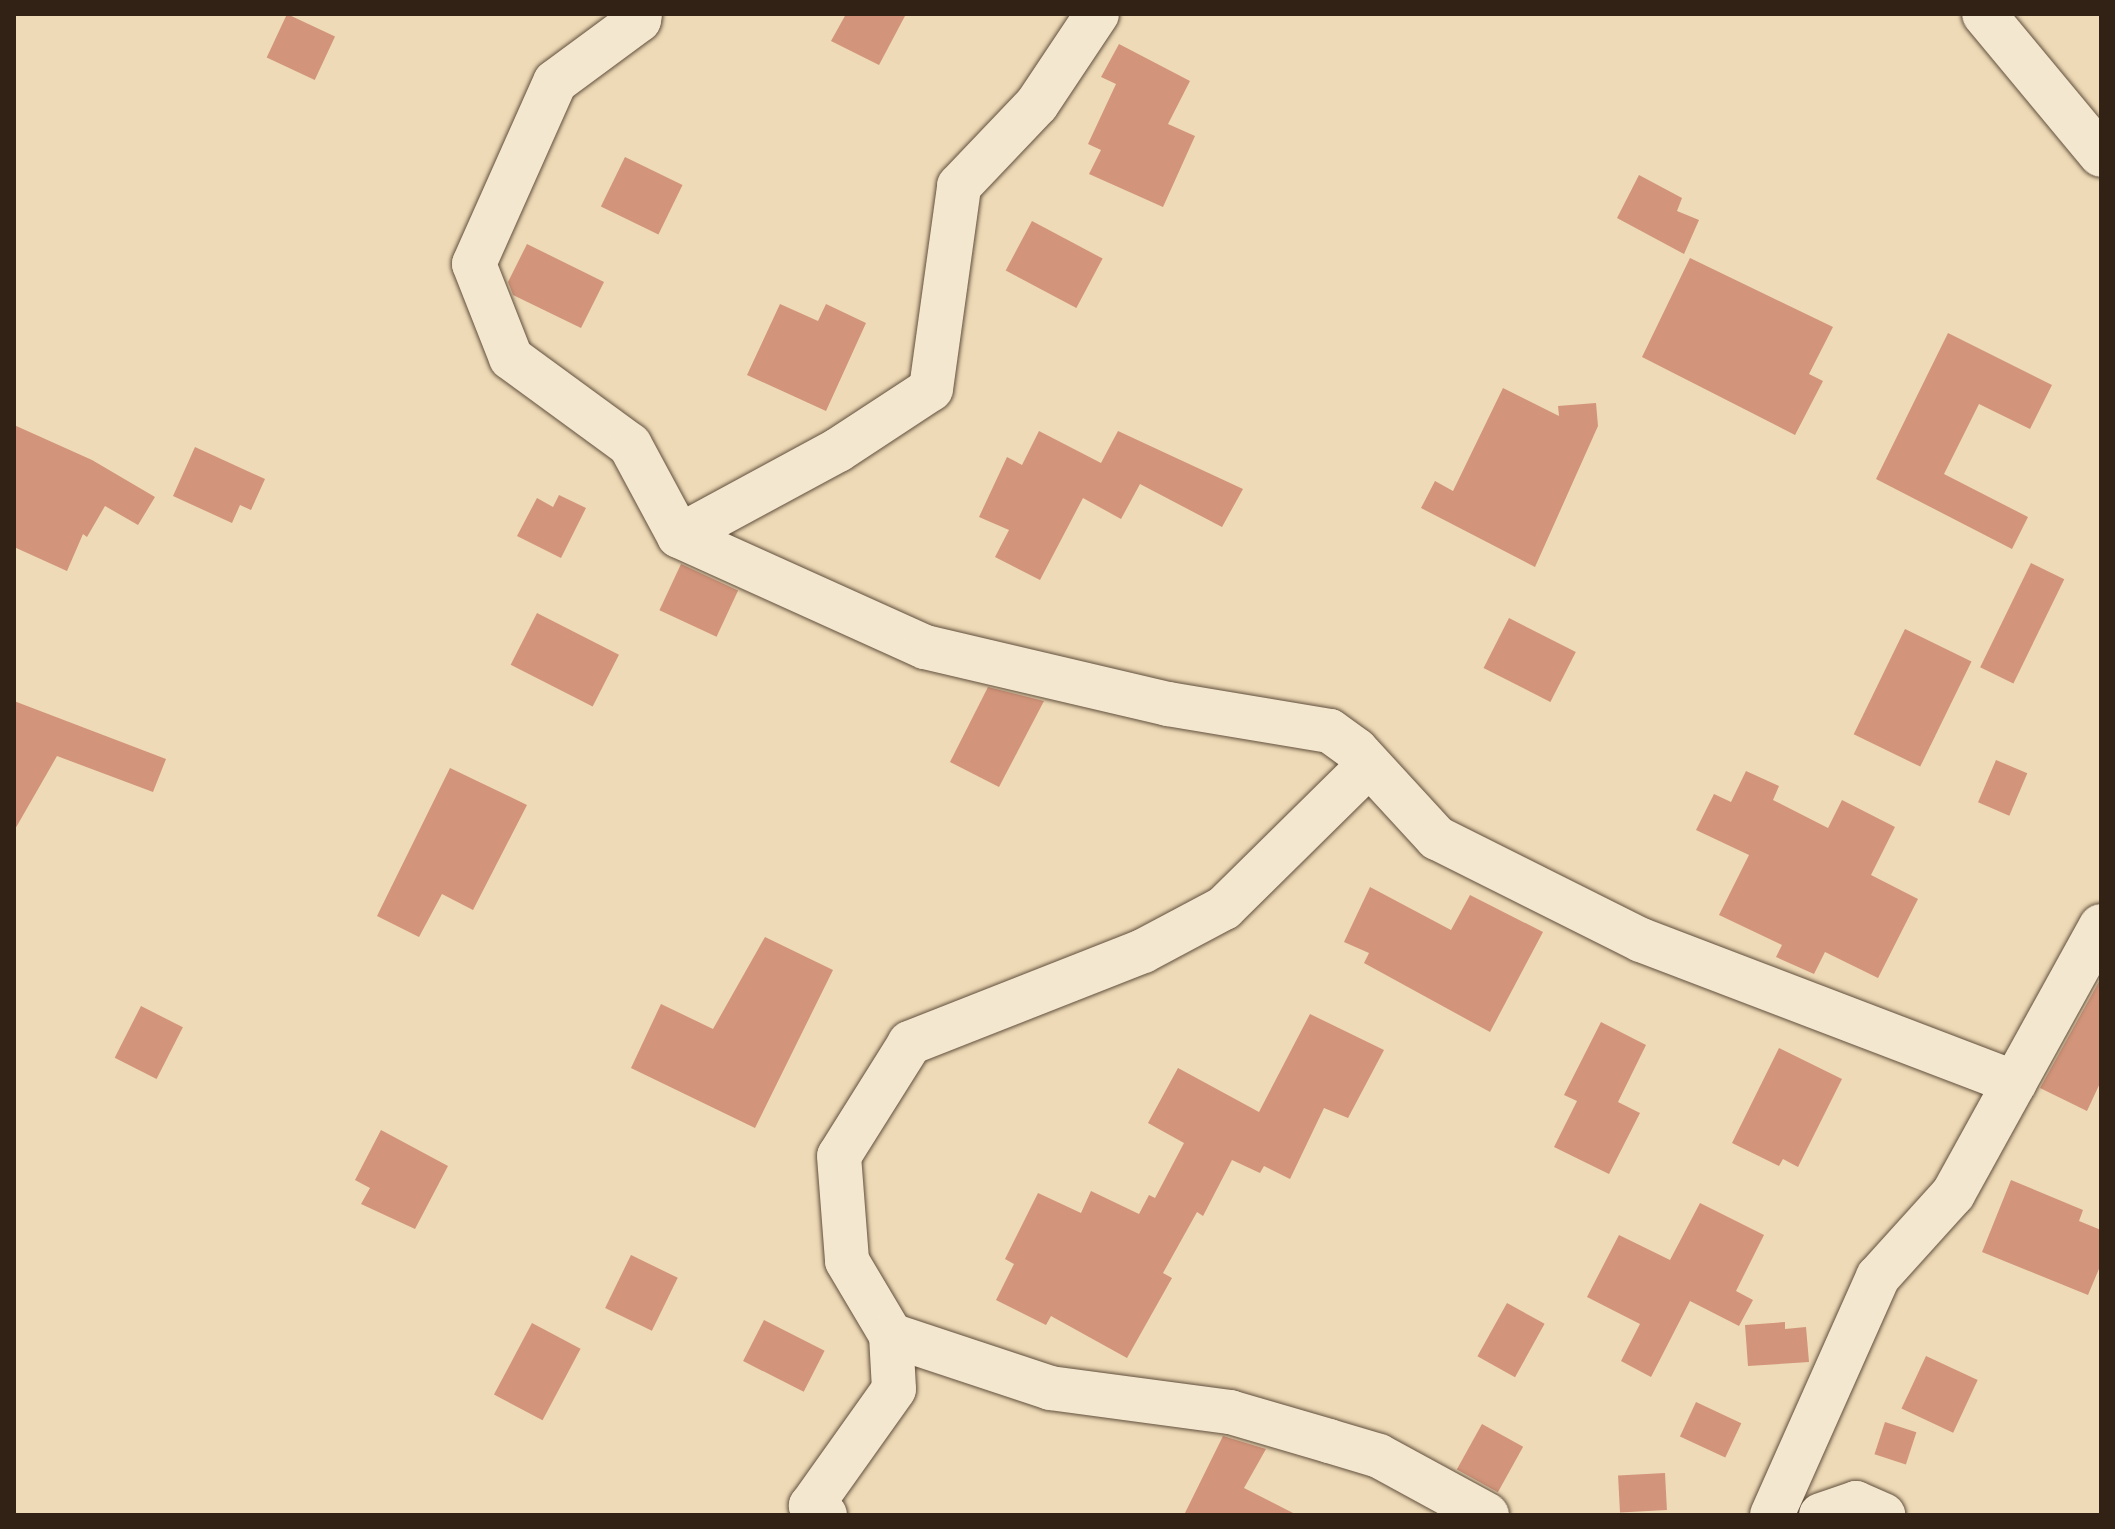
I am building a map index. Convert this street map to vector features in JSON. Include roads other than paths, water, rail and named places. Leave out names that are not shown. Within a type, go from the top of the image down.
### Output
[{"type":"street","points":[[640,14],[639,20],[555,82],[474,264],[511,358],[630,445],[679,536],[925,647],[1168,704],[1330,731],[1369,765],[1437,838],[1614,926],[2015,1083]]},
{"type":"street","points":[[679,536],[838,450],[931,389],[959,186],[1037,104],[1097,14]]},
{"type":"street","points":[[1984,14],[2101,155]]},
{"type":"street","points":[[825,1515],[811,1506],[894,1389],[891,1335],[847,1261],[839,1156],[910,1043],[1143,951],[1224,908],[1369,765]]},
{"type":"street","points":[[1772,1515],[1878,1277],[1953,1194],[2101,926]]},
{"type":"street","points":[[891,1335],[1050,1388],[1230,1412],[1379,1456],[1487,1515]]},
{"type":"street","points":[[1821,1515],[1856,1503],[1883,1515]]}]
